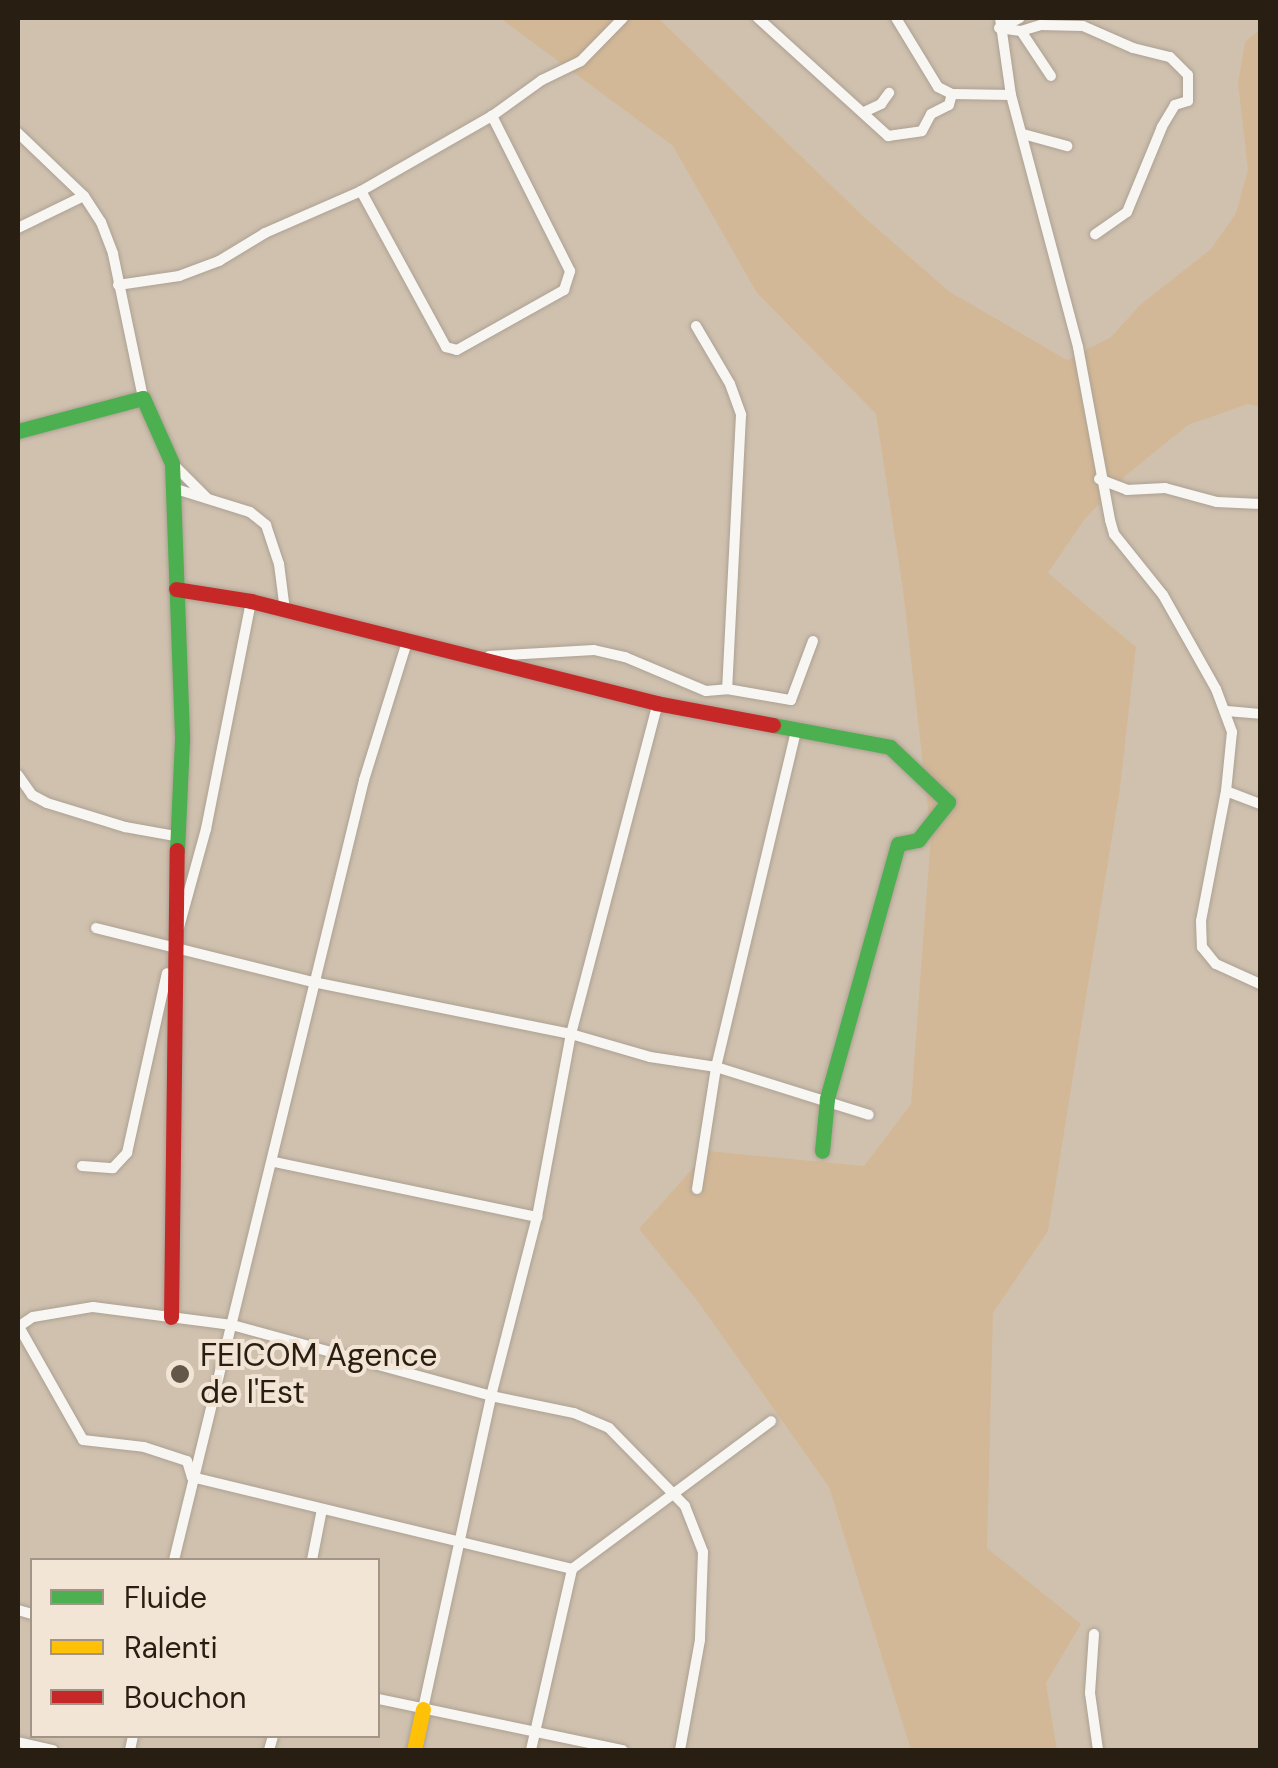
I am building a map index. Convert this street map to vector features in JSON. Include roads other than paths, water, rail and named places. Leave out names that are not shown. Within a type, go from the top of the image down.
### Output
[{"type":"street","points":[[118,285],[179,276],[219,261],[265,233],[360,191],[580,61],[622,18]]},
{"type":"street","points":[[758,18],[888,136],[898,138],[922,131],[931,114],[948,105],[952,94]]},
{"type":"street","points":[[896,18],[934,82],[952,94],[1010,94]]},
{"type":"street","points":[[999,23],[1020,18]]},
{"type":"street","points":[[999,23],[1020,31],[1050,76]]},
{"type":"street","points":[[999,23],[1010,94],[1078,347],[1100,450],[1099,480],[1114,534],[1153,577],[1227,711],[1232,732],[1226,791],[1202,909],[1202,947],[1216,964],[1260,984]]},
{"type":"street","points":[[1020,31],[1042,25],[1082,26],[1170,57],[1188,75],[1188,101],[1175,105],[1162,128],[1127,212],[1094,234]]},
{"type":"street","points":[[864,112],[882,104],[889,93]]},
{"type":"street","points":[[360,191],[446,347],[458,350],[564,290],[570,271],[492,116]]},
{"type":"street","points":[[18,132],[84,196],[113,254],[142,398],[172,463],[176,489],[172,548],[182,740],[175,836],[171,1317]]},
{"type":"street","points":[[1023,134],[1066,146]]},
{"type":"street","points":[[18,228],[84,196]]},
{"type":"street","points":[[696,326],[730,384],[741,415],[727,690]]},
{"type":"street","points":[[18,431],[142,398]]},
{"type":"street","points":[[172,463],[208,498]]},
{"type":"street","points":[[1099,480],[1127,490],[1164,488],[1217,502],[1260,504]]},
{"type":"street","points":[[176,489],[250,512],[266,525],[274,546],[285,610]]},
{"type":"street","points":[[176,589],[285,610],[656,703],[890,747],[948,802],[918,840],[898,844],[827,1098],[822,1151]]},
{"type":"street","points":[[82,1166],[112,1168],[127,1154],[173,949],[206,829],[251,602]]},
{"type":"street","points":[[407,642],[487,656],[594,650],[625,656],[706,690],[791,700],[812,641]]},
{"type":"street","points":[[174,1558],[364,780],[407,642]]},
{"type":"street","points":[[656,703],[679,704],[706,690]]},
{"type":"street","points":[[414,1750],[491,1396],[537,1217],[571,1034],[649,749],[656,703]]},
{"type":"street","points":[[1227,711],[1260,714]]},
{"type":"street","points":[[697,1188],[716,1067],[796,731]]},
{"type":"street","points":[[18,774],[32,795],[47,803],[124,827],[175,836]]},
{"type":"street","points":[[1226,791],[1260,804]]},
{"type":"street","points":[[96,928],[314,982],[571,1034],[650,1057],[716,1067],[827,1098],[869,1115]]},
{"type":"street","points":[[274,1162],[537,1217]]},
{"type":"street","points":[[192,1477],[186,1462],[172,1456],[144,1447],[83,1440],[18,1326],[33,1317],[93,1306],[232,1325],[491,1396],[574,1414],[609,1428],[686,1506],[703,1552],[705,1601],[680,1750]]},
{"type":"street","points":[[531,1750],[572,1569],[771,1421]]},
{"type":"street","points":[[192,1477],[572,1569]]},
{"type":"street","points":[[312,1558],[322,1509]]},
{"type":"street","points":[[1094,1634],[1090,1693],[1098,1750]]},
{"type":"street","points":[[380,1700],[623,1750]]},
{"type":"street","points":[[25,1746],[52,1750]]},
{"type":"place","name":"FEICOM Agence de l'Est","points":[[180,1374]]}]
